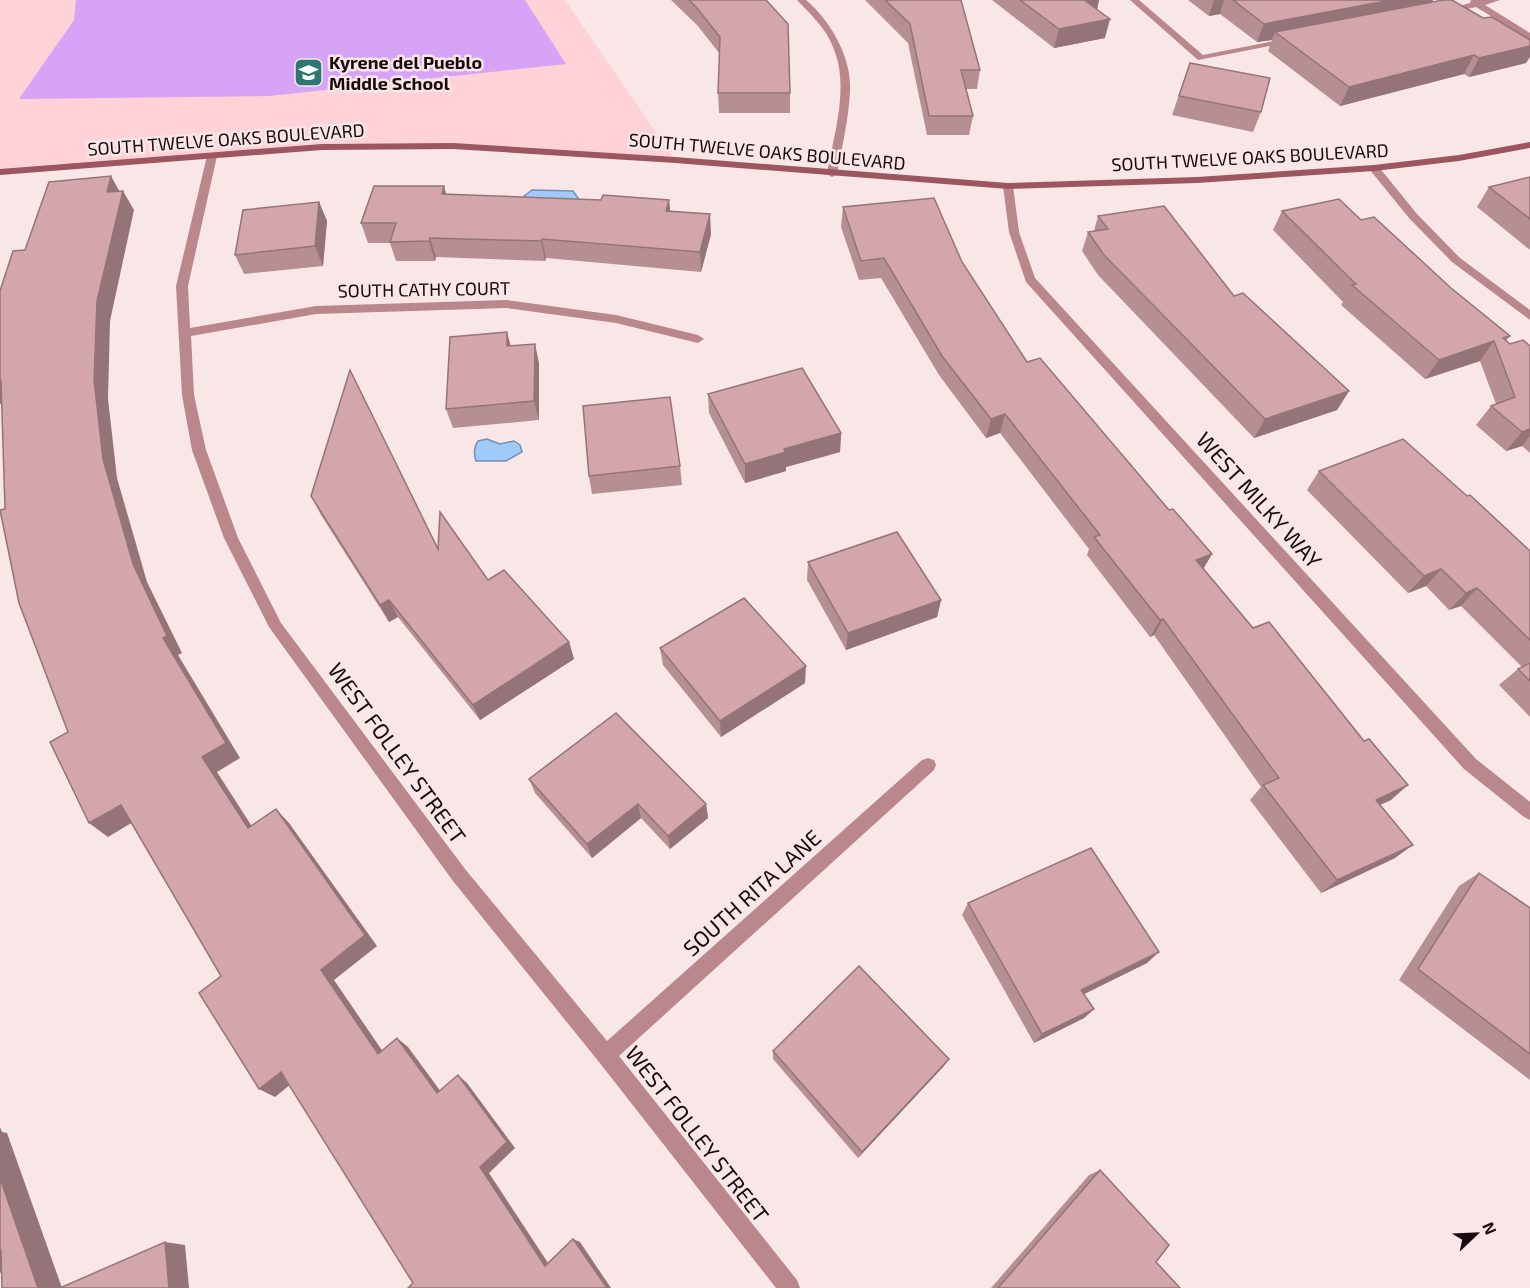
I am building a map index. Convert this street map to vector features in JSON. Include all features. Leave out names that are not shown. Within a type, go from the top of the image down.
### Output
[{"type":"street","points":[[801,0],[815,12],[838,47],[846,88],[832,174]]},
{"type":"street","points":[[1134,0],[1202,58],[1306,38]]},
{"type":"street","points":[[1432,14],[1496,0]]},
{"type":"street","points":[[1475,3],[1530,37]]},
{"type":"street","name":"SOUTH TWELVE OAKS BOULEVARD","points":[[0,172],[322,147],[453,146],[675,160],[1008,186],[1197,180],[1374,168],[1459,158],[1530,145]]},
{"type":"street","name":"WEST FOLLEY STREET","points":[[212,156],[182,286],[188,395],[199,450],[231,538],[276,627],[459,875],[606,1055],[789,1288]]},
{"type":"street","points":[[1374,168],[1413,216],[1456,260],[1530,316]]},
{"type":"street","name":"WEST MILKY WAY","points":[[1008,186],[1014,232],[1030,279],[1470,764],[1530,812]]},
{"type":"street","name":"SOUTH CATHY COURT","points":[[186,333],[316,310],[507,304],[616,319],[698,339]]},
{"type":"street","name":"SOUTH RITA LANE","points":[[606,1055],[928,765]]},
{"type":"shaded area","name":"Kyrene del Pueblo Middle School","points":[[0,0],[565,0],[675,160],[453,146],[322,147],[0,172]]},
{"type":"shaded area","points":[[76,0],[525,0],[566,64],[269,96],[19,99],[74,20]]},
{"type":"water","points":[[532,190],[573,191],[578,200],[524,199],[524,196]]},
{"type":"water","points":[[487,439],[500,444],[514,441],[520,445],[522,452],[506,461],[476,461],[475,451],[478,441]]},
{"type":"building","points":[[689,0],[766,0],[788,24],[790,93],[718,93],[720,37]]},
{"type":"building","points":[[885,0],[961,0],[980,70],[961,70],[973,116],[929,116],[910,24]]},
{"type":"building","points":[[1020,0],[1084,0],[1110,19],[1059,29]]},
{"type":"building","points":[[1233,0],[1391,0],[1264,24]]},
{"type":"building","points":[[1452,0],[1483,18],[1492,17],[1530,40],[1530,46],[1479,58],[1474,55],[1349,87],[1275,32]]},
{"type":"building","points":[[1190,63],[1270,78],[1261,112],[1179,96]]},
{"type":"building","points":[[111,176],[107,192],[123,191],[97,301],[94,380],[103,459],[133,564],[167,636],[163,638],[226,743],[202,757],[248,828],[276,809],[365,935],[321,970],[378,1054],[397,1038],[437,1093],[458,1075],[507,1142],[480,1167],[545,1266],[573,1239],[607,1288],[408,1288],[413,1283],[281,1072],[259,1089],[199,993],[221,976],[121,805],[89,823],[50,742],[68,732],[19,603],[0,510],[5,509],[0,381],[0,291],[13,251],[25,250],[49,182]]},
{"type":"building","points":[[1530,177],[1530,219],[1489,187]]},
{"type":"building","points":[[374,186],[444,186],[442,194],[601,200],[603,195],[669,200],[666,211],[710,214],[700,252],[542,239],[541,241],[430,238],[429,241],[390,242],[396,223],[361,223]]},
{"type":"building","points":[[934,198],[962,262],[1027,362],[1040,358],[1169,510],[1173,509],[1212,554],[1196,560],[1253,628],[1269,622],[1364,741],[1369,739],[1408,785],[1376,800],[1413,845],[1337,880],[1263,785],[1279,778],[1163,619],[1160,620],[1094,537],[1100,535],[1005,414],[991,419],[942,356],[884,258],[861,261],[843,207]]},
{"type":"building","points":[[1339,199],[1361,220],[1374,217],[1451,288],[1510,336],[1503,338],[1510,344],[1523,340],[1530,346],[1530,429],[1522,432],[1491,406],[1515,397],[1494,341],[1439,360],[1352,285],[1356,284],[1282,211]]},
{"type":"building","points":[[319,202],[315,246],[235,255],[243,210]]},
{"type":"building","points":[[1164,206],[1234,296],[1243,293],[1349,391],[1265,419],[1104,255],[1088,232],[1108,229],[1098,216]]},
{"type":"building","points":[[507,332],[507,346],[535,344],[534,401],[446,409],[450,337]]},
{"type":"building","points":[[802,368],[841,433],[784,449],[786,452],[745,464],[708,394]]},
{"type":"building","points":[[350,370],[438,549],[440,512],[488,580],[504,570],[569,642],[473,705],[389,600],[380,605],[311,496]]},
{"type":"building","points":[[670,397],[680,466],[589,476],[583,406]]},
{"type":"building","points":[[1403,439],[1467,496],[1470,495],[1530,551],[1530,640],[1477,588],[1466,593],[1441,569],[1424,576],[1319,471]]},
{"type":"building","points":[[897,532],[941,600],[848,633],[808,562]]},
{"type":"building","points":[[744,598],[806,666],[720,721],[660,648]]},
{"type":"building","points":[[1530,663],[1530,681],[1518,669]]},
{"type":"building","points":[[616,713],[706,804],[668,836],[638,804],[587,844],[529,779]]},
{"type":"building","points":[[1091,848],[1159,952],[1081,990],[1094,1009],[1042,1034],[968,903]]},
{"type":"building","points":[[1479,873],[1530,908],[1530,1054],[1418,969]]},
{"type":"building","points":[[859,966],[949,1059],[862,1152],[773,1051]]},
{"type":"building","points":[[1100,1170],[1169,1245],[1156,1262],[1180,1288],[998,1288]]},
{"type":"building","points":[[0,1178],[38,1288],[2,1288]]},
{"type":"building","points":[[165,1242],[169,1288],[60,1288]]},
{"type":"place","name":"Kyrene del Pueblo Middle School","points":[[308,73]]}]
